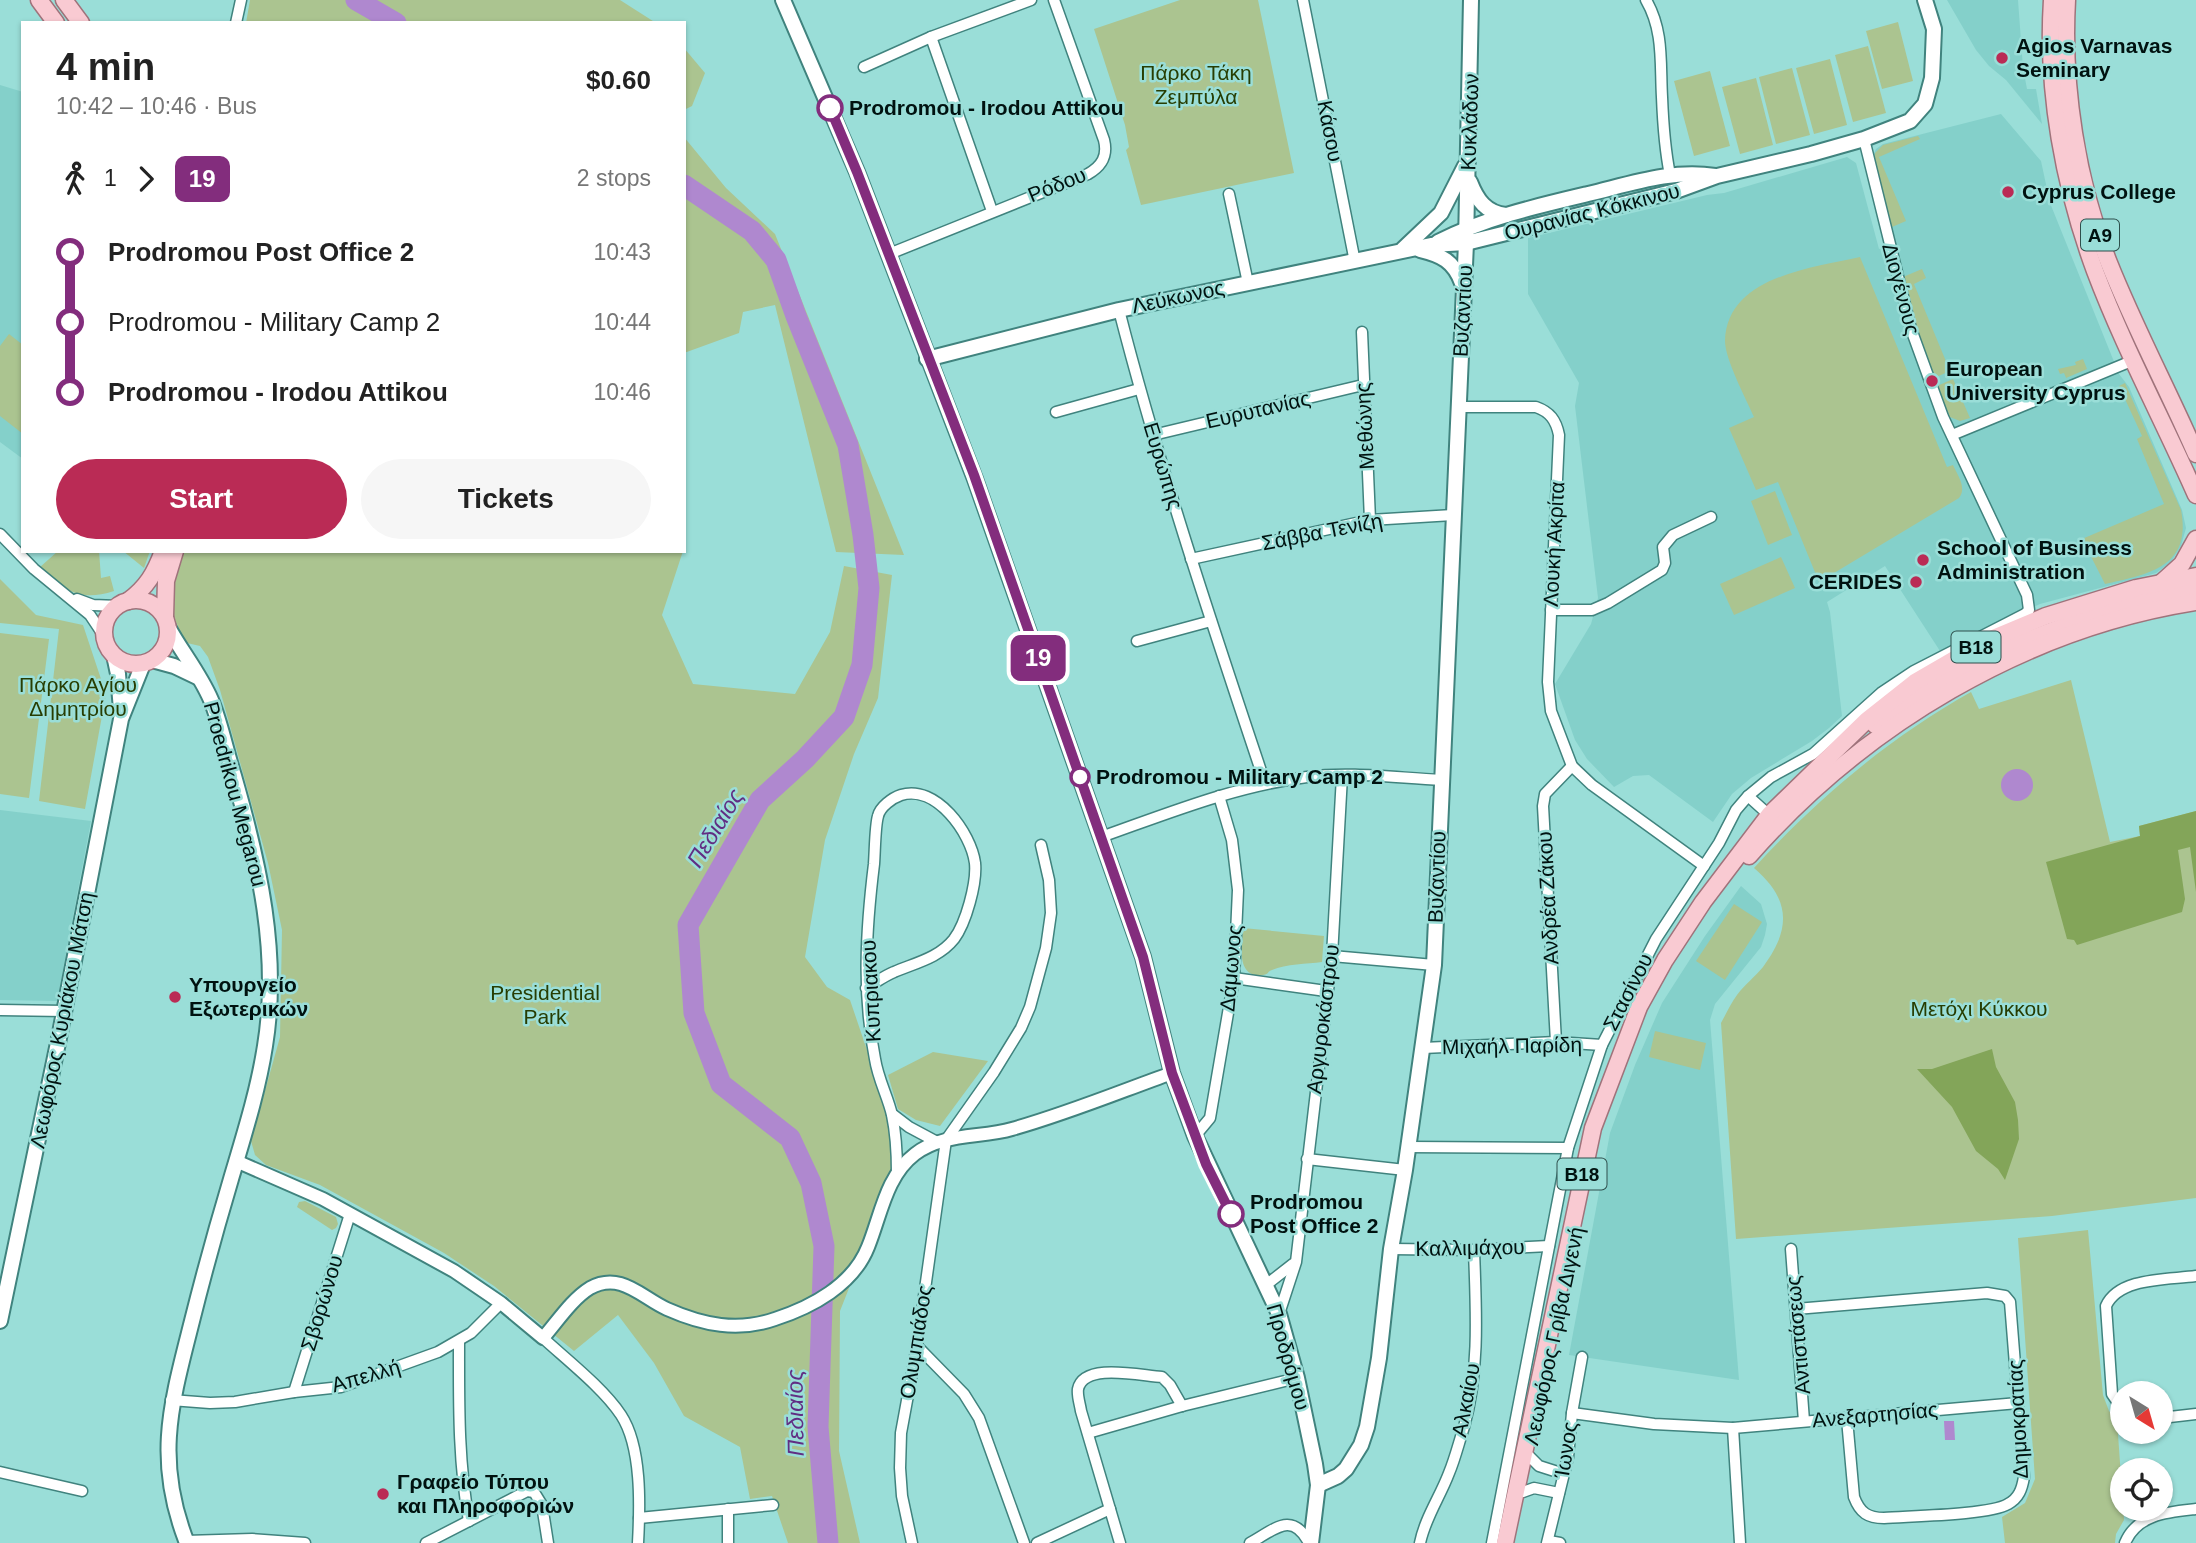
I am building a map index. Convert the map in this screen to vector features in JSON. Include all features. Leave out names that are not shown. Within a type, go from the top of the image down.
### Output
[{"type":"main road","points":[[39,0],[55,21]]},
{"type":"main road","points":[[64,0],[80,21]]},
{"type":"main road","name":"Προδρόμου","points":[[783,0],[857,172],[974,475],[1143,957],[1172,1073],[1195,1136],[1279,1314],[1297,1378],[1318,1485],[1310,1543]]},
{"type":"main road","name":"Κυκλάδων","points":[[1466,243],[1471,0]]},
{"type":"main road","name":"Ουρανίας Κόκκινου","points":[[1466,243],[1676,191],[1717,176],[1864,139],[1910,121],[1925,104],[1932,78],[1934,29],[1925,0]]},
{"type":"main road","name":"A9","points":[[2052,0],[2053,78],[2067,176],[2095,271],[2196,495]]},
{"type":"main road","name":"A9","points":[[2067,0],[2068,66],[2074,119],[2083,176],[2097,227],[2129,310],[2196,454]]},
{"type":"main road","points":[[1399,252],[1440,215],[1458,184],[1469,157]]},
{"type":"main road","name":"Ουρανίας Κόκκινου","points":[[1466,228],[1507,215],[1670,175],[1692,173],[1717,176]]},
{"type":"main road","points":[[1468,177],[1475,194],[1486,208],[1493,213],[1507,215]]},
{"type":"main road","name":"Λεύκωνος","points":[[1431,245],[1466,228]]},
{"type":"main road","name":"Λεύκωνος","points":[[928,359],[1119,310],[1415,248],[1466,243]]},
{"type":"main road","name":"Βυζαντίου","points":[[1318,1485],[1338,1476],[1346,1469],[1361,1445],[1367,1427],[1434,965],[1466,243]]},
{"type":"main road","points":[[1415,248],[1450,262],[1458,272],[1464,290]]},
{"type":"main road","points":[[2162,582],[2182,564],[2196,539]]},
{"type":"main road","points":[[162,553],[146,587],[107,619],[104,636],[114,655],[130,664],[147,662],[166,645],[166,581],[174,553]]},
{"type":"main road","name":"Λεωφόρος Γρίβα Διγενή","points":[[1504,1543],[1593,1128],[1639,1007],[1665,960],[1703,902],[1769,815],[1897,694],[1965,653],[2046,616],[2162,582],[2196,576]]},
{"type":"main road","name":"Λεωφόρος Γρίβα Διγενή","points":[[1820,766],[1922,692],[2010,646],[2051,629],[2119,608],[2196,589]]},
{"type":"main road","points":[[123,604],[140,600],[152,604],[166,622]]},
{"type":"main road","name":"Λεωφόρος Γρίβα Διγενή","points":[[1514,1543],[1597,1132],[1641,1016],[1674,955],[1707,905],[1798,804],[1869,743],[1929,703],[2014,658],[2056,641],[2120,619],[2191,605]]},
{"type":"main road","name":"Proedrikou Megarou","points":[[166,622],[215,712],[251,835],[260,878],[269,954],[265,1047],[251,1112],[206,1263],[168,1426],[168,1461],[175,1504],[187,1542]]},
{"type":"main road","name":"Λεωφόρος Κυριάκου Μάτση","points":[[114,655],[121,719]]},
{"type":"main road","name":"Proedrikou Megarou","points":[[147,662],[174,666],[198,678]]},
{"type":"main road","name":"Λεωφόρος Κυριάκου Μάτση","points":[[0,1321],[65,1011],[121,719],[147,662]]},
{"type":"street","points":[[237,21],[241,0]]},
{"type":"street","points":[[864,67],[931,37],[1031,0]]},
{"type":"street","name":"Ρόδου","points":[[889,254],[1088,174],[1099,167],[1106,154],[1104,140],[1054,0]]},
{"type":"street","name":"Κάσου","points":[[1303,0],[1355,261]]},
{"type":"street","points":[[1646,0],[1660,31],[1662,98],[1670,175]]},
{"type":"street","points":[[931,37],[992,211]]},
{"type":"street","name":"Διογένους","points":[[1864,139],[1911,329],[1952,435],[2028,595],[2029,610]]},
{"type":"street","points":[[1229,194],[1248,283]]},
{"type":"street","name":"Ευρώπης","points":[[1119,310],[1139,389],[1191,559],[1265,783]]},
{"type":"street","name":"Μεθώνης","points":[[1362,332],[1370,520]]},
{"type":"street","points":[[1952,435],[2134,360]]},
{"type":"street","name":"Ευρυτανίας","points":[[1153,435],[1363,385]]},
{"type":"street","points":[[1056,412],[1139,389]]},
{"type":"street","name":"Λουκή Ακρίτα","points":[[1459,407],[1536,407],[1552,416],[1557,425],[1559,435],[1548,682],[1551,711],[1572,766]]},
{"type":"street","name":"Σάββα Τενίζη","points":[[1191,559],[1370,520],[1453,515]]},
{"type":"street","points":[[1551,610],[1592,610],[1608,603],[1661,570],[1665,563],[1663,547],[1673,535],[1711,517]]},
{"type":"street","points":[[0,534],[22,559],[90,615],[104,636]]},
{"type":"street","points":[[61,592],[93,605],[123,604]]},
{"type":"street","name":"Στασίνου","points":[[1492,1543],[1568,1148],[1602,1045],[1656,939],[1719,843],[1729,821],[1748,796],[1771,777],[1813,754],[1874,699],[1914,671],[2029,610]]},
{"type":"street","points":[[1137,641],[1211,621]]},
{"type":"street","points":[[1572,766],[1609,799],[1704,866]]},
{"type":"street","name":"Ανδρέα Ζάκου","points":[[1556,1042],[1543,806],[1545,794],[1572,766]]},
{"type":"street","points":[[1101,837],[1265,783],[1310,776],[1441,780]]},
{"type":"street","name":"Αργυροκάστρου","points":[[1279,1314],[1296,1262],[1332,956],[1342,776]]},
{"type":"street","name":"Κυπριακου","points":[[866,988],[940,952],[954,939],[962,926],[970,900],[975,866],[971,846],[961,829],[932,799],[920,794],[900,796],[888,802],[878,817],[868,918],[866,988],[875,1060],[892,1113],[897,1173]]},
{"type":"street","name":"Δάμωνος","points":[[1195,1136],[1210,1118],[1234,978],[1238,890],[1232,840],[1219,796]]},
{"type":"street","points":[[1748,796],[1769,815]]},
{"type":"street","points":[[942,1141],[994,1072],[1021,1028],[1030,1007],[1046,948],[1051,913],[1049,880],[1041,845]]},
{"type":"street","points":[[1332,956],[1434,965]]},
{"type":"street","points":[[1234,978],[1326,991]]},
{"type":"street","points":[[0,1010],[65,1011]]},
{"type":"street","name":"Μιχαήλ Παρίδη","points":[[1423,1048],[1556,1042],[1602,1045]]},
{"type":"street","points":[[543,1338],[581,1295],[603,1283],[624,1284],[666,1309],[731,1327],[754,1326],[807,1307],[836,1288],[852,1273],[867,1250],[886,1194],[897,1173],[912,1156],[942,1141],[1016,1128],[1172,1073]]},
{"type":"street","points":[[892,1113],[909,1127],[942,1141]]},
{"type":"street","name":"Ολυμπιάδος","points":[[912,1543],[904,1507],[900,1468],[901,1433],[917,1346],[942,1141]]},
{"type":"street","points":[[1408,1147],[1568,1148]]},
{"type":"street","points":[[1307,1159],[1405,1170]]},
{"type":"street","points":[[236,1161],[298,1187],[454,1271],[501,1303],[543,1338],[620,1414],[632,1440],[637,1471],[638,1543]]},
{"type":"street","name":"Σβορώνου","points":[[294,1392],[350,1214]]},
{"type":"street","name":"Καλλιμάχου","points":[[1391,1249],[1549,1247]]},
{"type":"street","name":"Αντιστάσεως","points":[[1791,1249],[1804,1421]]},
{"type":"street","name":"Αλκαίου","points":[[1420,1543],[1428,1518],[1449,1473],[1465,1424],[1474,1361],[1477,1314],[1474,1250]]},
{"type":"street","points":[[1266,1285],[1296,1262]]},
{"type":"street","points":[[2111,1381],[2106,1306],[2109,1298],[2130,1285],[2196,1276]]},
{"type":"street","name":"Δημοκρατίας","points":[[1796,1308],[1987,1293],[2005,1296],[2010,1301],[2024,1477],[2022,1488],[2009,1504],[1989,1510],[1884,1518],[1864,1514],[1858,1508],[1854,1497],[1847,1419]]},
{"type":"street","name":"Απελλή","points":[[172,1400],[235,1402],[355,1383],[438,1353],[481,1325],[501,1303]]},
{"type":"street","points":[[459,1341],[461,1480],[469,1521]]},
{"type":"street","points":[[917,1346],[971,1403],[979,1418],[1024,1543]]},
{"type":"street","name":"Ίωνος","points":[[1548,1542],[1568,1457],[1572,1413],[1582,1357]]},
{"type":"street","points":[[1121,1543],[1078,1394],[1082,1380],[1094,1373],[1162,1377],[1182,1406]]},
{"type":"street","points":[[1088,1433],[1182,1406],[1297,1378]]},
{"type":"street","name":"Ανεξαρτησίας","points":[[1572,1413],[1654,1424],[1733,1428],[2018,1403]]},
{"type":"street","points":[[2174,1417],[2196,1414]]},
{"type":"street","points":[[1733,1428],[1740,1543]]},
{"type":"street","points":[[1530,1456],[1545,1469],[1564,1474]]},
{"type":"street","points":[[0,1472],[82,1491]]},
{"type":"street","points":[[1523,1492],[1534,1488],[1559,1493]]},
{"type":"street","points":[[426,1543],[523,1492],[534,1492],[542,1504],[548,1543]]},
{"type":"street","points":[[639,1518],[773,1505]]},
{"type":"street","points":[[728,1509],[728,1543]]},
{"type":"street","points":[[1037,1543],[1110,1509]]},
{"type":"street","points":[[2124,1543],[2129,1534],[2145,1519],[2162,1513],[2196,1509]]},
{"type":"street","points":[[1250,1543],[1286,1524],[1296,1525],[1310,1543]]},
{"type":"street","points":[[187,1542],[252,1539],[304,1543]]},
{"type":"street","points":[[1548,1542],[1560,1543]]},
{"type":"shaded area","name":"Agios Varnavas Seminary","points":[[1947,0],[2018,0],[2027,89],[2036,89],[2042,124],[2006,80],[1989,66],[1976,50]]},
{"type":"shaded area","points":[[0,85],[21,91],[21,458],[0,442]]},
{"type":"shaded area","points":[[2001,114],[2041,161],[2050,203],[2119,374],[2129,387],[2182,510],[2186,528],[2181,546],[2171,562],[2156,573],[2040,604],[1940,651],[1885,566],[1827,602],[1842,716],[1829,728],[1751,778],[1732,794],[1713,822],[1649,775],[1633,776],[1614,787],[1587,759],[1575,740],[1555,684],[1591,624],[1598,598],[1575,406],[1579,383],[1528,294],[1528,238],[1724,193],[1847,157],[1856,163],[1879,249],[1893,243],[1872,157],[1876,149],[1883,144]]},
{"type":"shaded area","points":[[2017,769],[2029,773],[2033,785],[2029,797],[2017,801],[2005,797],[2001,785],[2005,773]]},
{"type":"shaded area","points":[[0,810],[91,821],[57,1001],[0,1000]]},
{"type":"shaded area","points":[[1741,886],[1761,904],[1767,924],[1765,935],[1761,947],[1715,1004],[1710,1020],[1739,1380],[1569,1355],[1610,1133],[1662,1003]]},
{"type":"shaded area","points":[[1944,1421],[1954,1421],[1955,1440],[1945,1440]]},
{"type":"green space","points":[[250,0],[620,0],[653,21],[246,21]]},
{"type":"green space","name":"Πάρκο Τάκη Ζεμπύλα","points":[[1180,0],[1258,0],[1294,173],[1141,205],[1126,150],[1129,147],[1125,125],[1094,29]]},
{"type":"green space","points":[[1898,22],[1913,81],[1882,89],[1866,31]]},
{"type":"green space","points":[[1868,46],[1886,113],[1853,122],[1835,55]]},
{"type":"green space","points":[[686,50],[705,73],[692,106],[686,109]]},
{"type":"green space","points":[[1830,59],[1847,125],[1814,134],[1796,68]]},
{"type":"green space","points":[[1792,68],[1810,135],[1776,144],[1759,77]]},
{"type":"green space","points":[[1710,71],[1730,146],[1694,156],[1674,81]]},
{"type":"green space","points":[[1756,78],[1773,145],[1740,154],[1722,87]]},
{"type":"green space","points":[[1918,136],[1920,139],[1879,157],[1906,221],[1892,227],[1874,161],[1875,153],[1883,145]]},
{"type":"green space","points":[[686,139],[726,188],[775,234],[904,555],[836,552],[775,305],[743,312],[739,333],[686,352]]},
{"type":"green space","points":[[1860,257],[1947,467],[1953,465],[1962,490],[1959,498],[1819,582],[1778,482],[1756,490],[1729,428],[1754,417],[1732,368],[1725,341],[1729,319],[1740,302],[1756,289],[1797,271]]},
{"type":"green space","points":[[1922,269],[1926,278],[1914,284],[1950,371],[1934,378],[1903,277]]},
{"type":"green space","points":[[9,334],[21,343],[21,432],[0,416],[0,346]]},
{"type":"green space","points":[[2083,359],[2087,369],[2066,378],[2058,369],[2076,365],[2075,362]]},
{"type":"green space","points":[[1953,379],[1970,418],[1960,421],[1950,417],[1937,386]]},
{"type":"green space","points":[[2125,383],[2181,510],[2183,529],[2180,544],[2164,565],[2137,576],[2105,584],[2082,539],[2164,504],[2137,439],[2142,436],[2119,386]]},
{"type":"green space","points":[[1775,491],[1792,535],[1768,545],[1751,501]]},
{"type":"green space","points":[[56,553],[99,553],[101,578],[110,576],[114,591],[82,595],[57,583],[39,568]]},
{"type":"green space","points":[[125,553],[149,553],[144,568]]},
{"type":"green space","name":"Presidential Park","points":[[182,553],[682,553],[662,615],[693,684],[795,694],[830,632],[844,566],[892,575],[878,698],[854,754],[825,840],[805,957],[827,987],[850,1000],[885,1103],[898,1164],[840,1311],[839,1451],[860,1543],[788,1543],[772,1496],[750,1499],[740,1447],[684,1416],[654,1363],[618,1315],[574,1351],[494,1286],[444,1253],[320,1185],[266,1165],[255,1155],[251,1141],[280,1037],[282,930],[268,863],[220,690],[208,657],[200,646],[187,643],[175,618],[171,598],[174,577]]},
{"type":"green space","points":[[1781,557],[1795,588],[1734,615],[1720,584]]},
{"type":"green space","name":"Πάρκο Αγίου Δημητρίου","points":[[0,579],[36,615],[83,625],[106,694],[85,809],[39,801],[59,629],[0,623]]},
{"type":"green space","points":[[0,633],[49,639],[29,798],[0,794]]},
{"type":"green space","name":"Μετόχι Κύκκου","points":[[2071,680],[2110,842],[2140,836],[2139,826],[2196,811],[2196,1198],[2052,1216],[1736,1239],[1721,1023],[1737,995],[1772,953],[1779,939],[1783,914],[1775,891],[1754,868],[1803,817],[1883,749],[1971,692],[1979,709]]},
{"type":"green space","points":[[2196,811],[2196,892],[2190,847],[2178,850],[2185,899],[2182,912],[2077,945],[2074,940],[2067,939],[2046,862],[2140,836],[2139,826]]},
{"type":"green space","points":[[1734,904],[1762,922],[1725,980],[1696,961]]},
{"type":"green space","points":[[1243,928],[1324,936],[1322,962],[1284,967],[1265,975],[1254,975],[1244,966],[1242,959]]},
{"type":"green space","points":[[1655,1031],[1706,1043],[1700,1070],[1649,1057]]},
{"type":"green space","points":[[1992,1049],[1996,1067],[2015,1102],[2018,1120],[2019,1139],[2005,1180],[1998,1169],[1976,1151],[1952,1107],[1917,1069],[1932,1069]]},
{"type":"green space","points":[[933,1052],[988,1061],[940,1126],[916,1120],[898,1109],[888,1075]]},
{"type":"green space","points":[[305,1201],[336,1217],[336,1228],[332,1230],[297,1207],[299,1202]]},
{"type":"green space","points":[[2088,1230],[2103,1395],[2110,1412],[2110,1444],[2119,1444],[2120,1458],[2110,1458],[2110,1521],[2123,1521],[2116,1534],[2115,1543],[2005,1543],[2002,1517],[2025,1503],[2035,1479],[2018,1238]]},
{"type":"waterway","name":"Πεδιαίος","points":[[356,0],[393,21]]},
{"type":"waterway","name":"Πεδιαίος","points":[[686,186],[752,231],[776,260],[848,445],[869,588],[862,665],[844,717],[805,759],[760,800],[688,925],[694,1013],[721,1084],[790,1138],[811,1183],[824,1246],[818,1427],[828,1543]]},
{"type":"bus line","name":"19","points":[[830,108],[974,475],[1143,957],[1172,1073],[1206,1164],[1231,1214]]},
{"type":"place","name":"Agios Varnavas Seminary","points":[[2002,58]]},
{"type":"place","name":"Prodromou - Irodou Attikou","points":[[830,108]]},
{"type":"place","name":"Cyprus College","points":[[2008,192]]},
{"type":"place","name":"European University Cyprus","points":[[1932,381]]},
{"type":"place","name":"School of Business Administration","points":[[1923,560]]},
{"type":"place","name":"CERIDES","points":[[1916,582]]},
{"type":"place","name":"Prodromou - Military Camp 2","points":[[1080,777]]},
{"type":"place","name":"Υπουργείο Εξωτερικών","points":[[175,997]]},
{"type":"place","name":"Prodromou Post Office 2","points":[[1231,1214]]},
{"type":"place","name":"Γραφείο Τύπου και Πληροφοριών","points":[[383,1494]]}]
